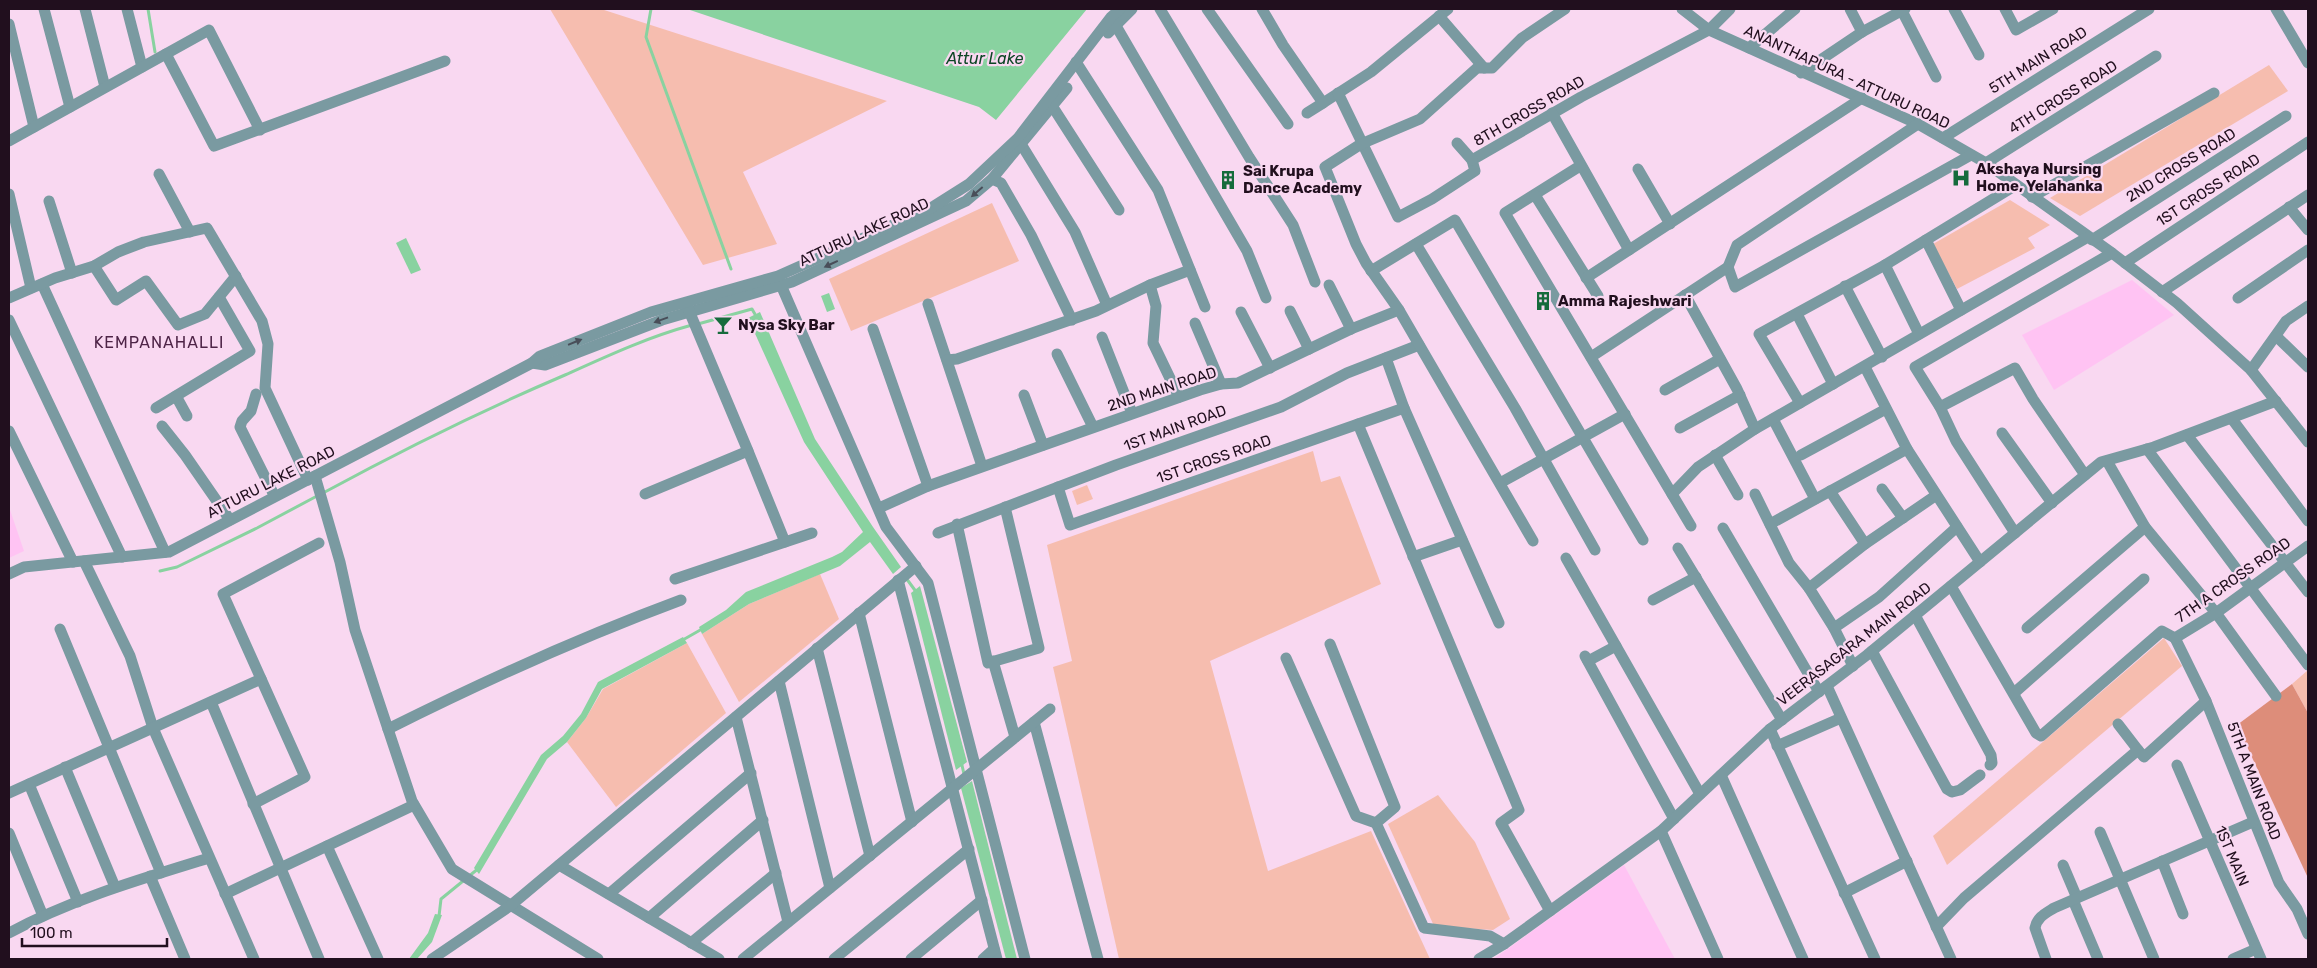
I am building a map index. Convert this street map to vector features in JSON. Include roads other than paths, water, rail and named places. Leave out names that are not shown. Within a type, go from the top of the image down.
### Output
[{"type":"street","points":[[44,9],[70,107]]},
{"type":"street","points":[[85,9],[106,87]]},
{"type":"street","points":[[127,9],[142,67]]},
{"type":"street","name":"ATTURU LAKE ROAD","points":[[688,306],[792,282],[966,201],[992,179],[1113,21],[1120,9]]},
{"type":"street","name":"ATTURU LAKE ROAD","points":[[1113,21],[1132,9]]},
{"type":"street","points":[[1160,9],[1293,226],[1315,282]]},
{"type":"street","points":[[1208,9],[1288,124]]},
{"type":"street","points":[[1262,9],[1283,46],[1323,104]]},
{"type":"street","points":[[1533,541],[1399,310],[1371,271],[1356,244],[1325,167],[1361,144],[1420,120],[1477,68],[1492,68],[1522,38],[1565,9]]},
{"type":"street","name":"ANANTHAPURA - ATTURU ROAD","points":[[1682,9],[1710,30],[1801,73],[1918,124],[1986,163],[2112,253],[2162,292],[2251,370],[2308,442]]},
{"type":"street","name":"8TH CROSS ROAD","points":[[1361,144],[1398,217],[1432,199],[1475,172],[1472,160],[1552,113],[1710,30],[1730,9]]},
{"type":"street","points":[[1749,48],[1795,9]]},
{"type":"street","points":[[1850,9],[1862,32]]},
{"type":"street","points":[[1801,73],[1862,32],[1903,9],[1936,77]]},
{"type":"street","points":[[1954,9],[1979,55]]},
{"type":"street","points":[[2005,9],[2016,30],[2053,9]]},
{"type":"street","name":"5TH MAIN ROAD","points":[[1943,138],[2149,9]]},
{"type":"street","points":[[2276,9],[2308,61]]},
{"type":"street","points":[[1307,113],[1371,72],[1444,12],[1484,68]]},
{"type":"street","points":[[1113,21],[1247,251],[1266,298]]},
{"type":"street","points":[[9,24],[34,127]]},
{"type":"street","points":[[9,141],[209,30],[260,130]]},
{"type":"street","points":[[166,54],[214,146],[445,62]]},
{"type":"street","name":"4TH CROSS ROAD","points":[[1986,163],[2156,56]]},
{"type":"street","points":[[1078,66],[1158,190],[1205,307]]},
{"type":"street","points":[[1338,93],[1361,144]]},
{"type":"street","points":[[2032,197],[2214,93]]},
{"type":"street","points":[[1586,278],[1862,98]]},
{"type":"street","points":[[1050,103],[1119,210]]},
{"type":"street","points":[[1552,113],[1580,166],[1629,250]]},
{"type":"street","name":"2ND CROSS ROAD","points":[[1672,494],[1698,467],[1755,429],[2090,238],[2286,116]]},
{"type":"street","points":[[1591,357],[1728,267],[1737,245],[1918,124]]},
{"type":"street","points":[[1020,141],[1075,232],[1107,305]]},
{"type":"street","name":"ATTURU LAKE ROAD","points":[[9,574],[24,567],[165,552],[312,478],[532,363],[544,365],[688,306],[778,276],[931,208],[969,184],[1020,141]]},
{"type":"street","name":"1ST CROSS ROAD","points":[[2125,263],[2308,142]]},
{"type":"street","points":[[1457,143],[1472,160]]},
{"type":"street","points":[[1728,267],[1735,288],[1971,155]]},
{"type":"street","points":[[1580,166],[1505,213],[1691,526]]},
{"type":"street","points":[[1638,168],[1670,224]]},
{"type":"street","points":[[159,174],[190,232]]},
{"type":"street","points":[[992,179],[1001,183],[1031,235],[1072,320]]},
{"type":"street","points":[[1800,404],[1759,334],[1885,265],[2016,185]]},
{"type":"street","points":[[9,194],[31,288]]},
{"type":"street","points":[[1535,195],[1598,296]]},
{"type":"street","points":[[2162,292],[2308,195]]},
{"type":"street","points":[[49,201],[72,273]]},
{"type":"street","points":[[2289,207],[2308,230]]},
{"type":"street","points":[[1371,271],[1454,220],[1643,540]]},
{"type":"street","points":[[9,298],[31,288],[94,266],[118,252],[144,242],[207,228],[262,321],[268,344],[265,388],[312,478],[340,562],[355,630],[414,805],[452,869],[598,959]]},
{"type":"street","points":[[1926,240],[1961,310]]},
{"type":"street","points":[[1416,244],[1544,459],[1595,550]]},
{"type":"street","points":[[2238,298],[2308,250]]},
{"type":"street","points":[[2015,533],[1956,440],[1940,407],[1915,367],[2112,253]]},
{"type":"street","points":[[1885,265],[1919,334]]},
{"type":"street","points":[[94,266],[116,300],[146,281],[178,326],[205,314],[236,276]]},
{"type":"street","points":[[947,360],[957,359],[1072,320],[1150,285],[1190,270]]},
{"type":"street","points":[[42,284],[165,552]]},
{"type":"street","points":[[781,285],[886,527],[928,583],[974,771],[1025,959]]},
{"type":"street","points":[[1150,285],[1156,306],[1153,343],[1179,397]]},
{"type":"street","points":[[1329,285],[1351,330]]},
{"type":"street","points":[[1845,286],[1882,357]]},
{"type":"street","points":[[1685,295],[1740,395],[1755,429]]},
{"type":"street","points":[[218,297],[250,351]]},
{"type":"street","points":[[928,304],[982,466]]},
{"type":"street","points":[[688,306],[785,542]]},
{"type":"street","points":[[2251,370],[2286,321],[2308,306]]},
{"type":"street","name":"2ND MAIN ROAD","points":[[879,508],[928,486],[1132,413],[1222,384],[1238,383],[1309,349],[1399,310]]},
{"type":"street","points":[[1290,311],[1309,349]]},
{"type":"street","points":[[1241,312],[1270,368]]},
{"type":"street","points":[[1796,314],[1833,384]]},
{"type":"street","points":[[9,320],[122,557]]},
{"type":"street","points":[[1195,323],[1222,384]]},
{"type":"street","points":[[873,329],[928,486]]},
{"type":"street","points":[[2276,336],[2308,367]]},
{"type":"street","points":[[1102,337],[1132,413]]},
{"type":"street","points":[[156,408],[250,351],[268,344]]},
{"type":"street","name":"1ST MAIN ROAD","points":[[938,533],[957,524],[1280,407],[1347,373],[1419,345]]},
{"type":"street","points":[[1057,354],[1093,427]]},
{"type":"street","points":[[1386,358],[1404,408],[1499,623]]},
{"type":"street","points":[[1665,390],[1720,359]]},
{"type":"street","points":[[1865,367],[1907,449],[1980,562]]},
{"type":"street","points":[[1940,407],[2015,368],[2033,399],[2085,475]]},
{"type":"street","points":[[256,394],[251,411],[242,421],[240,427],[273,493]]},
{"type":"street","points":[[1024,395],[1043,445]]},
{"type":"street","points":[[1680,428],[1740,395]]},
{"type":"street","points":[[176,396],[187,416]]},
{"type":"street","name":"VEERASAGARA MAIN ROAD","points":[[1479,959],[1504,944],[1661,831],[1770,729],[1872,651],[2101,462],[2147,449],[2276,402]]},
{"type":"street","name":"1ST CROSS ROAD","points":[[1058,487],[1070,525],[1404,408]]},
{"type":"street","points":[[1801,455],[1886,409]]},
{"type":"street","points":[[1500,483],[1625,414]]},
{"type":"street","points":[[1773,419],[1815,500]]},
{"type":"street","points":[[2232,419],[2308,521]]},
{"type":"street","points":[[1358,424],[1519,810],[1501,823],[1550,911]]},
{"type":"street","points":[[162,426],[185,455],[230,520]]},
{"type":"street","points":[[9,431],[130,656],[153,728],[254,959]]},
{"type":"street","points":[[2002,433],[2052,503]]},
{"type":"street","points":[[2187,435],[2308,592]]},
{"type":"street","points":[[1770,524],[1907,449]]},
{"type":"street","points":[[2147,449],[2308,665]]},
{"type":"street","points":[[645,494],[748,451]]},
{"type":"street","points":[[1715,455],[1738,495]]},
{"type":"street","points":[[2107,461],[2145,527],[2216,613],[2276,696]]},
{"type":"street","points":[[1882,489],[1903,518]]},
{"type":"street","points":[[1830,491],[1865,544]]},
{"type":"street","points":[[1755,494],[1789,563],[1809,588],[1834,628],[1853,666]]},
{"type":"street","points":[[1809,588],[1865,544],[1936,496]]},
{"type":"street","points":[[957,524],[988,662],[1039,648],[1005,507]]},
{"type":"street","points":[[1834,628],[1879,597],[1957,527]]},
{"type":"street","points":[[2027,628],[2145,527]]},
{"type":"street","points":[[1723,528],[1842,718],[1951,959]]},
{"type":"street","points":[[675,578],[812,532]]},
{"type":"street","points":[[1413,557],[1462,540]]},
{"type":"street","points":[[253,804],[305,777],[223,594],[319,542]]},
{"type":"street","name":"7TH A CROSS ROAD","points":[[2175,638],[2216,613],[2308,546]]},
{"type":"street","points":[[1678,548],[1782,720]]},
{"type":"street","points":[[1566,558],[1700,794]]},
{"type":"street","points":[[433,959],[510,906],[916,566]]},
{"type":"street","points":[[1654,600],[1696,577]]},
{"type":"street","points":[[2014,693],[2144,579]]},
{"type":"street","points":[[898,580],[956,785],[968,849],[996,954],[983,959]]},
{"type":"street","points":[[1951,586],[2036,733],[2041,736],[2162,631],[2175,638]]},
{"type":"street","points":[[388,729],[454,696],[574,642],[682,600]]},
{"type":"street","points":[[859,613],[912,822]]},
{"type":"street","points":[[1915,615],[1991,755],[1992,763],[1990,766]]},
{"type":"street","points":[[60,629],[109,748],[156,874],[185,959]]},
{"type":"street","name":"5TH A MAIN ROAD","points":[[2175,638],[2206,701],[2279,883],[2297,909],[2308,934]]},
{"type":"street","points":[[1330,644],[1395,807],[1376,823]]},
{"type":"street","points":[[1616,646],[1586,659],[1674,819]]},
{"type":"street","points":[[817,648],[870,856]]},
{"type":"street","points":[[1872,651],[1947,789],[1952,792],[1960,790],[1980,775]]},
{"type":"street","points":[[1286,658],[1356,816],[1376,823],[1424,928],[1490,936],[1504,944]]},
{"type":"street","points":[[993,661],[1015,737]]},
{"type":"street","points":[[9,793],[261,679]]},
{"type":"street","points":[[779,681],[830,888]]},
{"type":"street","points":[[2118,724],[2144,757],[2206,701]]},
{"type":"street","points":[[211,702],[319,959]]},
{"type":"street","points":[[743,959],[1050,709]]},
{"type":"street","points":[[736,717],[788,922]]},
{"type":"street","points":[[1777,746],[1842,718]]},
{"type":"street","points":[[1034,722],[1098,959]]},
{"type":"street","points":[[1770,729],[1874,959]]},
{"type":"street","points":[[1936,926],[1964,898],[2138,750]]},
{"type":"street","name":"1ST MAIN","points":[[2177,766],[2258,954]]},
{"type":"street","points":[[65,767],[115,887]]},
{"type":"street","points":[[609,894],[751,773]]},
{"type":"street","points":[[1721,775],[1803,959]]},
{"type":"street","points":[[29,784],[78,902]]},
{"type":"street","points":[[225,894],[414,805]]},
{"type":"street","points":[[649,918],[762,820]]},
{"type":"street","points":[[2046,959],[2034,928],[2036,923],[2054,908],[2253,822]]},
{"type":"street","points":[[1661,831],[1718,959]]},
{"type":"street","points":[[2100,832],[2154,959]]},
{"type":"street","points":[[9,834],[43,916]]},
{"type":"street","points":[[327,846],[378,959]]},
{"type":"street","points":[[834,959],[968,849]]},
{"type":"street","points":[[9,934],[43,916],[115,887],[209,858]]},
{"type":"street","points":[[1844,893],[1906,861]]},
{"type":"street","points":[[2162,861],[2183,914]]},
{"type":"street","points":[[559,865],[719,959]]},
{"type":"street","points":[[2063,865],[2098,959]]},
{"type":"street","points":[[691,943],[776,873]]},
{"type":"street","points":[[912,959],[982,900]]},
{"type":"street","points":[[2233,959],[2258,954]]},
{"type":"water","name":"Attur Lake","points":[[687,9],[1087,9],[996,120],[979,107]]},
{"type":"water","points":[[406,238],[421,270],[411,274],[396,243]]},
{"type":"water","points":[[829,293],[835,309],[827,312],[821,296]]},
{"type":"water","points":[[760,312],[815,439],[901,567],[893,574],[870,542],[840,566],[749,604],[702,634],[699,627],[726,610],[746,592],[842,552],[863,532],[804,442],[748,318]]},
{"type":"water","points":[[920,586],[967,762],[956,770],[911,593]]},
{"type":"water","points":[[683,637],[687,643],[602,689],[586,718],[567,742],[547,759],[479,874],[474,868],[541,755],[563,736],[581,714],[598,682]]},
{"type":"water","points":[[972,781],[1017,959],[1006,959],[961,788]]},
{"type":"water","points":[[435,914],[442,915],[432,942],[417,959],[409,959],[428,933]]},
{"type":"waterway","points":[[148,9],[155,52]]},
{"type":"waterway","points":[[651,9],[646,37],[731,269]]},
{"type":"waterway","points":[[698,324],[752,309],[756,316]]},
{"type":"waterway","points":[[323,493],[473,416],[628,347],[692,325]]},
{"type":"waterway","points":[[160,571],[177,567],[317,496]]},
{"type":"waterway","points":[[906,578],[917,593]]},
{"type":"waterway","points":[[681,641],[702,629]]},
{"type":"waterway","points":[[961,761],[964,774]]},
{"type":"waterway","points":[[439,916],[441,899],[479,868]]},
{"type":"place","name":"Akshaya Nursing Home, Yelahanka","points":[[1961,178]]},
{"type":"place","name":"Sai Krupa Dance Academy","points":[[1228,180]]},
{"type":"place","name":"Amma Rajeshwari","points":[[1543,301]]},
{"type":"place","name":"Nysa Sky Bar","points":[[723,325]]},
{"type":"district","name":"KEMPANAHALLI","points":[[159,342]]}]
